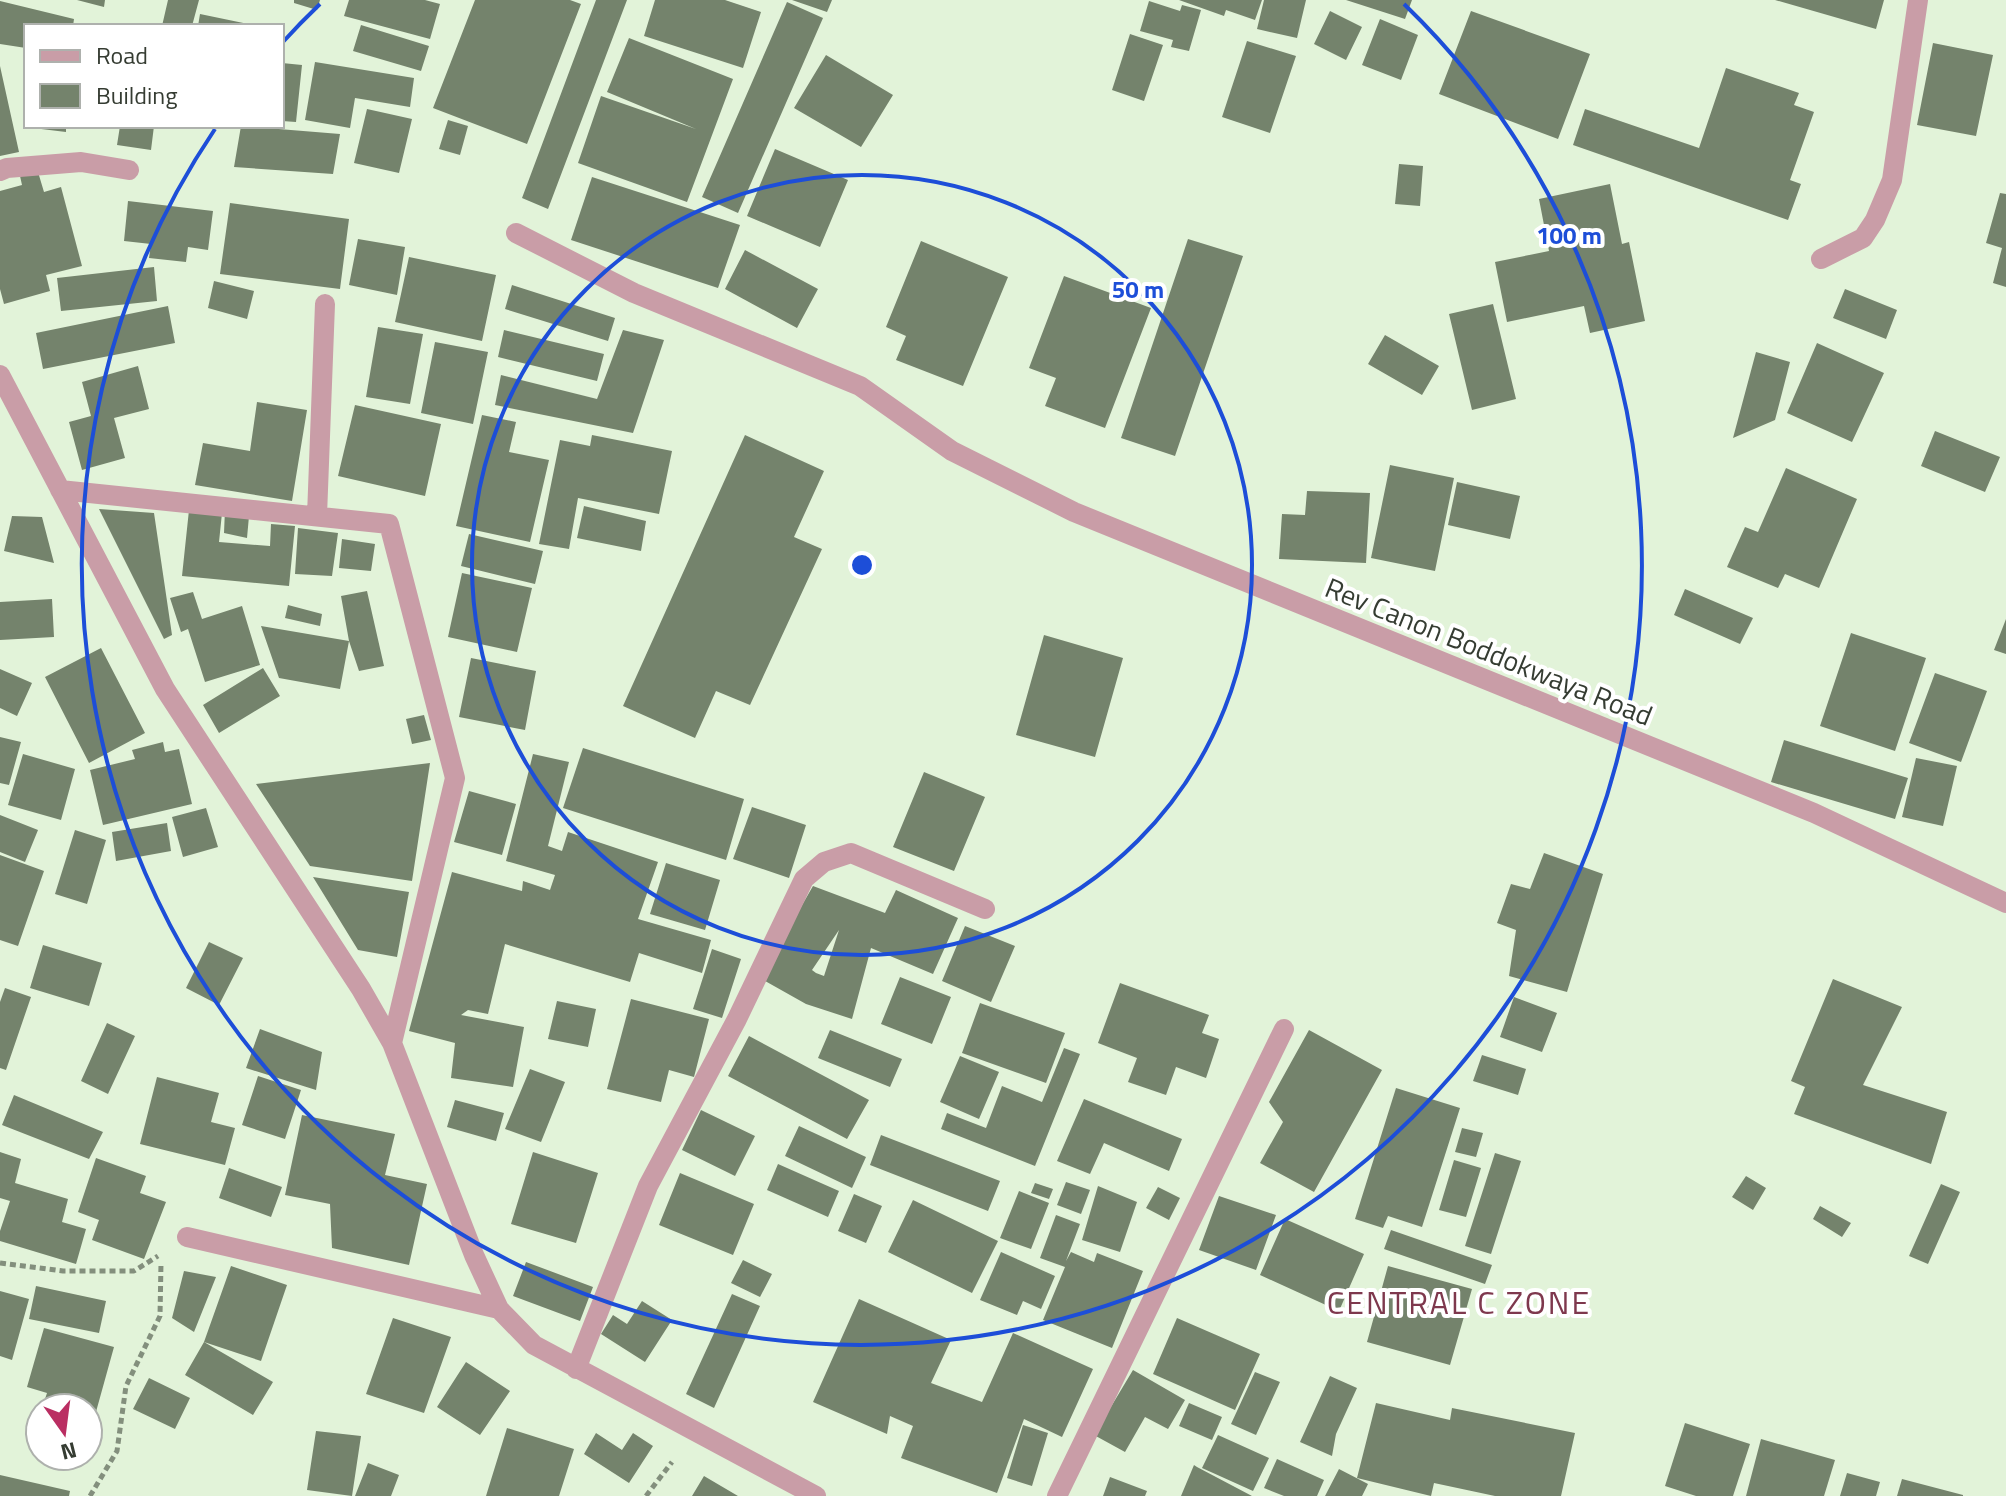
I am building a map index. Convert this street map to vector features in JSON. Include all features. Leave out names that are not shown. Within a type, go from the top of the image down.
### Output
[{"type":"street","points":[[1821,259],[1863,238],[1875,220],[1892,180],[1918,0]]},
{"type":"street","points":[[0,171],[81,162],[129,170]]},
{"type":"street","name":"Rev Canon Boddokwaya Road","points":[[516,233],[634,293],[860,386],[952,451],[1074,512],[1814,813],[2006,903]]},
{"type":"street","points":[[317,516],[325,304]]},
{"type":"street","points":[[0,375],[165,689],[361,989],[392,1043],[474,1255],[499,1309],[534,1345],[816,1496]]},
{"type":"street","points":[[60,490],[389,524],[455,778],[392,1043]]},
{"type":"street","points":[[576,1369],[648,1186],[737,1019],[804,879],[824,862],[851,853],[985,909]]},
{"type":"street","points":[[1057,1496],[1284,1029]]},
{"type":"street","points":[[187,1237],[499,1309]]},
{"type":"path","points":[[0,1263],[63,1271],[134,1271],[161,1254],[160,1316],[126,1386],[117,1451],[90,1496]]},
{"type":"building","points":[[77,0],[105,0],[104,7]]},
{"type":"building","points":[[168,0],[199,0],[193,24],[162,24]]},
{"type":"building","points":[[294,0],[320,0],[317,10],[294,3]]},
{"type":"building","points":[[349,0],[425,0],[440,4],[430,39],[344,16]]},
{"type":"building","points":[[475,0],[570,0],[581,4],[527,144],[433,108]]},
{"type":"building","points":[[596,0],[627,0],[548,209],[522,198]]},
{"type":"building","points":[[655,0],[725,0],[761,12],[743,68],[644,36]]},
{"type":"building","points":[[792,0],[832,0],[827,12]]},
{"type":"building","points":[[1179,0],[1262,0],[1255,20],[1226,10],[1224,16]]},
{"type":"building","points":[[1264,0],[1306,0],[1297,38],[1257,29]]},
{"type":"building","points":[[1346,0],[1412,0],[1405,19]]},
{"type":"building","points":[[1775,0],[1884,0],[1876,29]]},
{"type":"building","points":[[0,1],[74,19],[73,24],[24,24],[24,48],[0,44]]},
{"type":"building","points":[[1149,1],[1180,11],[1182,5],[1201,10],[1189,51],[1171,47],[1173,40],[1140,31]]},
{"type":"building","points":[[787,2],[823,18],[738,213],[702,197]]},
{"type":"building","points":[[1330,11],[1362,27],[1346,60],[1314,44]]},
{"type":"building","points":[[1471,11],[1590,54],[1558,139],[1439,94]]},
{"type":"building","points":[[200,14],[248,24],[198,24]]},
{"type":"building","points":[[1380,19],[1418,35],[1401,80],[1362,65]]},
{"type":"building","points":[[361,25],[429,46],[421,71],[353,51]]},
{"type":"building","points":[[1130,34],[1163,45],[1144,101],[1112,90]]},
{"type":"building","points":[[629,38],[733,79],[687,202],[578,163],[601,96],[696,129],[607,92]]},
{"type":"building","points":[[1247,41],[1296,56],[1270,133],[1222,117]]},
{"type":"building","points":[[1933,43],[1993,55],[1976,136],[1917,125]]},
{"type":"building","points":[[826,55],[893,95],[861,147],[794,108]]},
{"type":"building","points":[[315,62],[414,78],[410,107],[355,98],[350,128],[305,120]]},
{"type":"building","points":[[284,63],[302,65],[296,122],[284,121]]},
{"type":"building","points":[[0,66],[19,152],[0,156]]},
{"type":"building","points":[[1726,68],[1799,93],[1794,105],[1814,112],[1790,180],[1801,184],[1788,220],[1573,145],[1585,109],[1699,148]]},
{"type":"building","points":[[367,109],[412,119],[399,173],[354,163]]},
{"type":"building","points":[[448,120],[468,126],[460,155],[439,149]]},
{"type":"building","points":[[33,128],[66,128],[66,132]]},
{"type":"building","points":[[120,128],[154,128],[151,150],[117,145]]},
{"type":"building","points":[[241,128],[340,134],[333,174],[234,167]]},
{"type":"building","points":[[775,149],[848,180],[820,247],[747,216]]},
{"type":"building","points":[[1399,164],[1423,166],[1420,206],[1395,204]]},
{"type":"building","points":[[38,172],[44,192],[61,187],[82,266],[46,275],[50,291],[4,304],[0,289],[0,191],[22,185],[20,176]]},
{"type":"building","points":[[592,177],[740,225],[718,288],[571,240]]},
{"type":"building","points":[[1610,184],[1622,244],[1629,242],[1645,321],[1590,333],[1584,306],[1507,322],[1495,262],[1549,251],[1539,199]]},
{"type":"building","points":[[2000,193],[2006,194],[2006,287],[1993,283],[2002,248],[1986,243]]},
{"type":"building","points":[[128,201],[213,211],[208,250],[188,247],[186,262],[149,258],[151,244],[124,241]]},
{"type":"building","points":[[230,203],[349,219],[340,289],[220,274]]},
{"type":"building","points":[[358,239],[405,247],[397,295],[349,285]]},
{"type":"building","points":[[1188,239],[1243,256],[1175,456],[1121,438]]},
{"type":"building","points":[[921,241],[1008,277],[963,386],[896,360],[906,336],[886,327]]},
{"type":"building","points":[[745,250],[818,289],[797,328],[725,289]]},
{"type":"building","points":[[409,257],[496,275],[482,341],[395,322]]},
{"type":"building","points":[[154,267],[157,301],[61,311],[57,278]]},
{"type":"building","points":[[1064,276],[1151,308],[1105,428],[1045,406],[1056,378],[1029,368]]},
{"type":"building","points":[[214,281],[254,291],[247,319],[208,308]]},
{"type":"building","points":[[512,285],[615,318],[608,341],[505,309]]},
{"type":"building","points":[[1845,289],[1897,310],[1886,339],[1833,318]]},
{"type":"building","points":[[1493,304],[1516,399],[1472,410],[1449,314]]},
{"type":"building","points":[[168,306],[175,343],[43,369],[36,333]]},
{"type":"building","points":[[378,327],[423,334],[410,404],[366,397]]},
{"type":"building","points":[[504,330],[604,354],[597,381],[498,357]]},
{"type":"building","points":[[623,330],[664,340],[633,433],[495,405],[501,375],[597,399]]},
{"type":"building","points":[[1385,335],[1439,366],[1422,395],[1368,364]]},
{"type":"building","points":[[435,342],[488,352],[473,424],[421,413]]},
{"type":"building","points":[[1817,343],[1884,373],[1852,442],[1787,413]]},
{"type":"building","points":[[1756,352],[1790,362],[1775,420],[1733,438]]},
{"type":"building","points":[[138,366],[149,409],[114,418],[125,458],[82,470],[69,422],[91,416],[82,382]]},
{"type":"building","points":[[257,402],[307,410],[292,501],[195,485],[203,443],[250,451]]},
{"type":"building","points":[[355,405],[441,424],[425,496],[338,476]]},
{"type":"building","points":[[482,415],[516,422],[509,452],[549,460],[530,542],[456,526]]},
{"type":"building","points":[[1935,431],[2000,457],[1985,492],[1921,466]]},
{"type":"building","points":[[592,435],[672,451],[659,514],[578,498],[569,549],[539,544],[560,440],[590,446]]},
{"type":"building","points":[[745,435],[824,471],[794,537],[822,549],[750,705],[716,691],[695,738],[623,706]]},
{"type":"building","points":[[1390,465],[1454,478],[1435,571],[1371,558]]},
{"type":"building","points":[[1786,468],[1857,499],[1819,588],[1785,574],[1778,588],[1727,567],[1745,527],[1758,532]]},
{"type":"building","points":[[1457,482],[1520,496],[1510,539],[1448,525]]},
{"type":"building","points":[[1307,491],[1370,493],[1366,563],[1279,559],[1282,514],[1305,515]]},
{"type":"building","points":[[584,506],[646,521],[641,551],[577,538]]},
{"type":"building","points":[[99,509],[154,513],[172,635],[164,639]]},
{"type":"building","points":[[225,509],[249,516],[247,538],[224,533]]},
{"type":"building","points":[[189,510],[222,513],[219,542],[270,546],[271,524],[295,526],[289,586],[182,576]]},
{"type":"building","points":[[12,516],[42,517],[54,563],[4,551]]},
{"type":"building","points":[[298,528],[338,533],[332,576],[295,574]]},
{"type":"building","points":[[469,534],[543,551],[535,584],[461,566]]},
{"type":"building","points":[[342,539],[375,544],[371,571],[339,568]]},
{"type":"building","points":[[462,573],[532,588],[517,652],[448,637]]},
{"type":"building","points":[[1685,589],[1753,618],[1740,644],[1674,615]]},
{"type":"building","points":[[367,591],[384,666],[359,671],[349,641],[341,596]]},
{"type":"building","points":[[193,592],[202,619],[242,606],[260,665],[205,682],[188,629],[181,632],[170,598]]},
{"type":"building","points":[[52,599],[54,637],[0,640],[0,602]]},
{"type":"building","points":[[288,605],[322,614],[320,626],[285,618]]},
{"type":"building","points":[[2006,619],[2006,654],[1994,650]]},
{"type":"building","points":[[261,626],[349,641],[340,689],[279,678]]},
{"type":"building","points":[[1851,633],[1926,658],[1895,751],[1820,726]]},
{"type":"building","points":[[1044,635],[1123,658],[1095,757],[1016,735]]},
{"type":"building","points":[[101,648],[145,733],[89,763],[45,677]]},
{"type":"building","points":[[471,658],[536,671],[525,730],[459,717]]},
{"type":"building","points":[[263,668],[280,696],[219,733],[203,705]]},
{"type":"building","points":[[0,669],[32,683],[17,716],[0,708]]},
{"type":"building","points":[[1935,673],[1987,691],[1961,762],[1909,743]]},
{"type":"building","points":[[424,715],[431,740],[412,744],[406,719]]},
{"type":"building","points":[[0,737],[21,742],[9,785],[0,783]]},
{"type":"building","points":[[1784,740],[1908,778],[1895,819],[1771,782]]},
{"type":"building","points":[[163,742],[165,752],[179,749],[192,804],[103,825],[90,770],[135,759],[132,750]]},
{"type":"building","points":[[583,748],[744,799],[726,860],[563,808]]},
{"type":"building","points":[[23,754],[75,769],[61,820],[8,805]]},
{"type":"building","points":[[533,754],[569,762],[548,846],[562,851],[568,832],[658,862],[638,919],[711,940],[702,973],[639,953],[630,982],[505,944],[488,1014],[468,1010],[461,1015],[524,1027],[513,1087],[451,1078],[455,1043],[409,1031],[452,872],[522,891],[523,881],[550,890],[555,875],[506,861]]},
{"type":"building","points":[[1916,758],[1957,766],[1943,826],[1902,817]]},
{"type":"building","points":[[430,763],[412,881],[310,866],[256,784]]},
{"type":"building","points":[[924,772],[985,797],[954,871],[893,847]]},
{"type":"building","points":[[469,791],[516,804],[502,855],[454,842]]},
{"type":"building","points":[[752,807],[806,825],[789,878],[733,859]]},
{"type":"building","points":[[206,808],[218,847],[183,857],[172,817]]},
{"type":"building","points":[[0,815],[38,830],[25,862],[0,852]]},
{"type":"building","points":[[167,823],[171,851],[116,861],[112,832]]},
{"type":"building","points":[[75,830],[106,840],[87,904],[55,894]]},
{"type":"building","points":[[1544,853],[1603,874],[1567,992],[1509,976],[1516,930],[1497,923],[1511,884],[1530,889]]},
{"type":"building","points":[[0,855],[44,871],[18,946],[0,940]]},
{"type":"building","points":[[666,863],[720,880],[705,930],[650,914]]},
{"type":"building","points":[[313,877],[409,892],[397,957],[358,950]]},
{"type":"building","points":[[813,886],[885,913],[896,890],[958,918],[933,974],[871,948],[852,1019],[806,1004],[760,978]],"holes":[[[839,930],[824,976],[812,970]]]},
{"type":"building","points":[[965,926],[1015,946],[991,1002],[942,981]]},
{"type":"building","points":[[209,942],[243,958],[219,1005],[186,988]]},
{"type":"building","points":[[43,945],[102,963],[89,1006],[30,988]]},
{"type":"building","points":[[712,949],[741,959],[722,1018],[693,1009]]},
{"type":"building","points":[[900,977],[951,997],[932,1044],[881,1024]]},
{"type":"building","points":[[1833,979],[1902,1007],[1863,1085],[1947,1112],[1931,1164],[1794,1114],[1805,1087],[1791,1081]]},
{"type":"building","points":[[1120,983],[1209,1015],[1202,1033],[1219,1039],[1206,1078],[1176,1067],[1166,1095],[1128,1082],[1137,1058],[1098,1043]]},
{"type":"building","points":[[5,988],[31,997],[6,1070],[0,1068],[0,1002]]},
{"type":"building","points":[[1514,997],[1557,1013],[1542,1052],[1500,1037]]},
{"type":"building","points":[[631,999],[709,1019],[694,1077],[669,1070],[661,1102],[607,1089]]},
{"type":"building","points":[[557,1001],[596,1009],[588,1047],[548,1039]]},
{"type":"building","points":[[980,1003],[1065,1033],[1046,1083],[962,1053]]},
{"type":"building","points":[[107,1023],[135,1036],[108,1094],[81,1081]]},
{"type":"building","points":[[260,1029],[322,1052],[316,1090],[246,1068]]},
{"type":"building","points":[[830,1030],[902,1059],[890,1087],[818,1058]]},
{"type":"building","points":[[1309,1030],[1382,1070],[1314,1192],[1260,1163],[1283,1122],[1269,1102]]},
{"type":"building","points":[[749,1036],[869,1100],[847,1139],[728,1076]]},
{"type":"building","points":[[1064,1048],[1080,1054],[1035,1166],[941,1129],[947,1113],[986,1128],[1002,1086],[1042,1102]]},
{"type":"building","points":[[1482,1055],[1526,1069],[1518,1095],[1473,1081]]},
{"type":"building","points":[[960,1056],[999,1072],[979,1119],[940,1102]]},
{"type":"building","points":[[530,1069],[565,1082],[541,1142],[505,1129]]},
{"type":"building","points":[[258,1076],[301,1090],[285,1139],[242,1125]]},
{"type":"building","points":[[157,1077],[219,1093],[211,1122],[235,1128],[225,1165],[140,1144]]},
{"type":"building","points":[[1396,1088],[1460,1108],[1422,1227],[1388,1216],[1383,1228],[1355,1219]]},
{"type":"building","points":[[14,1095],[103,1132],[89,1159],[2,1125]]},
{"type":"building","points":[[1084,1099],[1182,1139],[1169,1171],[1104,1143],[1090,1174],[1057,1161]]},
{"type":"building","points":[[455,1100],[504,1113],[496,1141],[447,1127]]},
{"type":"building","points":[[701,1110],[755,1136],[735,1176],[682,1150]]},
{"type":"building","points":[[302,1115],[395,1134],[385,1175],[427,1184],[409,1265],[332,1248],[330,1204],[285,1195]]},
{"type":"building","points":[[799,1126],[866,1157],[852,1188],[785,1156]]},
{"type":"building","points":[[1462,1128],[1483,1133],[1476,1157],[1455,1152]]},
{"type":"building","points":[[881,1135],[1000,1181],[988,1211],[870,1165]]},
{"type":"building","points":[[0,1152],[21,1159],[15,1183],[68,1199],[62,1222],[86,1229],[76,1264],[0,1241],[0,1231],[10,1201],[0,1198]]},
{"type":"building","points":[[533,1152],[598,1173],[576,1243],[511,1224]]},
{"type":"building","points":[[1495,1153],[1521,1161],[1491,1254],[1465,1246]]},
{"type":"building","points":[[96,1158],[146,1176],[140,1193],[166,1202],[144,1259],[92,1240],[99,1220],[78,1212]]},
{"type":"building","points":[[1454,1160],[1481,1168],[1466,1217],[1439,1210]]},
{"type":"building","points":[[778,1164],[839,1191],[828,1217],[767,1190]]},
{"type":"building","points":[[229,1168],[282,1187],[271,1217],[219,1198]]},
{"type":"building","points":[[680,1173],[754,1204],[733,1255],[659,1225]]},
{"type":"building","points":[[1746,1176],[1766,1188],[1753,1210],[1732,1197]]},
{"type":"building","points":[[1066,1182],[1090,1190],[1081,1214],[1057,1205]]},
{"type":"building","points":[[1035,1183],[1053,1189],[1049,1199],[1031,1193]]},
{"type":"building","points":[[1941,1184],[1960,1192],[1928,1264],[1909,1256]]},
{"type":"building","points":[[1098,1186],[1137,1202],[1120,1252],[1082,1240]]},
{"type":"building","points":[[1158,1187],[1180,1198],[1169,1220],[1146,1208]]},
{"type":"building","points":[[1019,1191],[1049,1203],[1031,1249],[1000,1238]]},
{"type":"building","points":[[854,1194],[882,1206],[866,1243],[838,1231]]},
{"type":"building","points":[[1219,1196],[1276,1215],[1256,1270],[1199,1250]]},
{"type":"building","points":[[913,1200],[998,1241],[972,1293],[888,1252]]},
{"type":"building","points":[[1820,1206],[1851,1223],[1842,1237],[1813,1219]]},
{"type":"building","points":[[1056,1215],[1080,1224],[1066,1261],[1071,1252],[1094,1262],[1097,1253],[1143,1271],[1112,1348],[1043,1320],[1065,1267],[1040,1258]]},
{"type":"building","points":[[1285,1219],[1364,1254],[1339,1311],[1260,1275]]},
{"type":"building","points":[[1391,1230],[1492,1265],[1485,1284],[1384,1249]]},
{"type":"building","points":[[1001,1252],[1055,1276],[1041,1309],[1023,1301],[1017,1315],[980,1300]]},
{"type":"building","points":[[743,1260],[772,1274],[760,1297],[731,1283]]},
{"type":"building","points":[[526,1262],[593,1287],[580,1321],[513,1296]]},
{"type":"building","points":[[231,1266],[287,1285],[261,1361],[204,1342]]},
{"type":"building","points":[[1388,1266],[1472,1289],[1450,1365],[1367,1342]]},
{"type":"building","points":[[184,1271],[216,1277],[194,1332],[172,1318]]},
{"type":"building","points":[[36,1286],[106,1301],[99,1333],[29,1319]]},
{"type":"building","points":[[0,1291],[29,1299],[12,1360],[0,1356]]},
{"type":"building","points":[[732,1294],[760,1306],[714,1408],[686,1394]]},
{"type":"building","points":[[859,1299],[951,1340],[931,1383],[982,1402],[1013,1333],[1093,1369],[1062,1437],[1024,1419],[997,1493],[901,1458],[913,1426],[890,1416],[887,1434],[813,1402]]},
{"type":"building","points":[[642,1301],[672,1320],[645,1362],[601,1334],[613,1315],[627,1324]]},
{"type":"building","points":[[393,1318],[451,1337],[424,1413],[366,1394]]},
{"type":"building","points":[[1177,1318],[1260,1354],[1235,1410],[1153,1374]]},
{"type":"building","points":[[44,1328],[114,1347],[102,1392],[44,1392],[27,1387]]},
{"type":"building","points":[[204,1342],[273,1382],[253,1415],[185,1375]]},
{"type":"building","points":[[466,1362],[510,1391],[480,1435],[437,1407]]},
{"type":"building","points":[[1133,1370],[1185,1400],[1168,1429],[1145,1417],[1125,1452],[1094,1435]]},
{"type":"building","points":[[1255,1372],[1280,1382],[1256,1435],[1231,1424]]},
{"type":"building","points":[[1330,1376],[1357,1388],[1336,1434],[1332,1456],[1300,1442]]},
{"type":"building","points":[[149,1378],[190,1398],[175,1429],[133,1409]]},
{"type":"building","points":[[1189,1403],[1222,1417],[1212,1440],[1179,1426]]},
{"type":"building","points":[[1376,1403],[1450,1420],[1452,1408],[1575,1433],[1561,1496],[1495,1496],[1434,1483],[1431,1496],[1357,1478]]},
{"type":"building","points":[[1685,1423],[1750,1444],[1733,1496],[1696,1496],[1665,1486]]},
{"type":"building","points":[[1023,1425],[1048,1433],[1032,1486],[1007,1478]]},
{"type":"building","points":[[507,1428],[574,1449],[559,1496],[486,1496]]},
{"type":"building","points":[[316,1431],[361,1436],[352,1496],[307,1490]]},
{"type":"building","points":[[596,1433],[622,1450],[633,1433],[653,1446],[629,1483],[584,1454]]},
{"type":"building","points":[[1218,1435],[1269,1458],[1253,1491],[1202,1468]]},
{"type":"building","points":[[1761,1439],[1835,1460],[1824,1496],[1746,1496]]},
{"type":"building","points":[[1277,1459],[1324,1480],[1317,1496],[1284,1496],[1264,1488]]},
{"type":"building","points":[[368,1463],[399,1475],[391,1496],[355,1496]]},
{"type":"building","points":[[1194,1465],[1197,1467],[1252,1496],[1181,1496]]},
{"type":"building","points":[[1339,1469],[1368,1484],[1362,1496],[1325,1496]]},
{"type":"building","points":[[1847,1473],[1880,1482],[1876,1496],[1840,1496]]},
{"type":"building","points":[[0,1475],[70,1491],[69,1496],[0,1496]]},
{"type":"building","points":[[704,1476],[738,1496],[692,1496]]},
{"type":"building","points":[[1110,1477],[1147,1491],[1145,1496],[1103,1496]]},
{"type":"building","points":[[1902,1479],[1963,1495],[1963,1496],[1897,1496]]},
{"type":"district","name":"CENTRAL C ZONE","points":[[1459,1302]]}]
